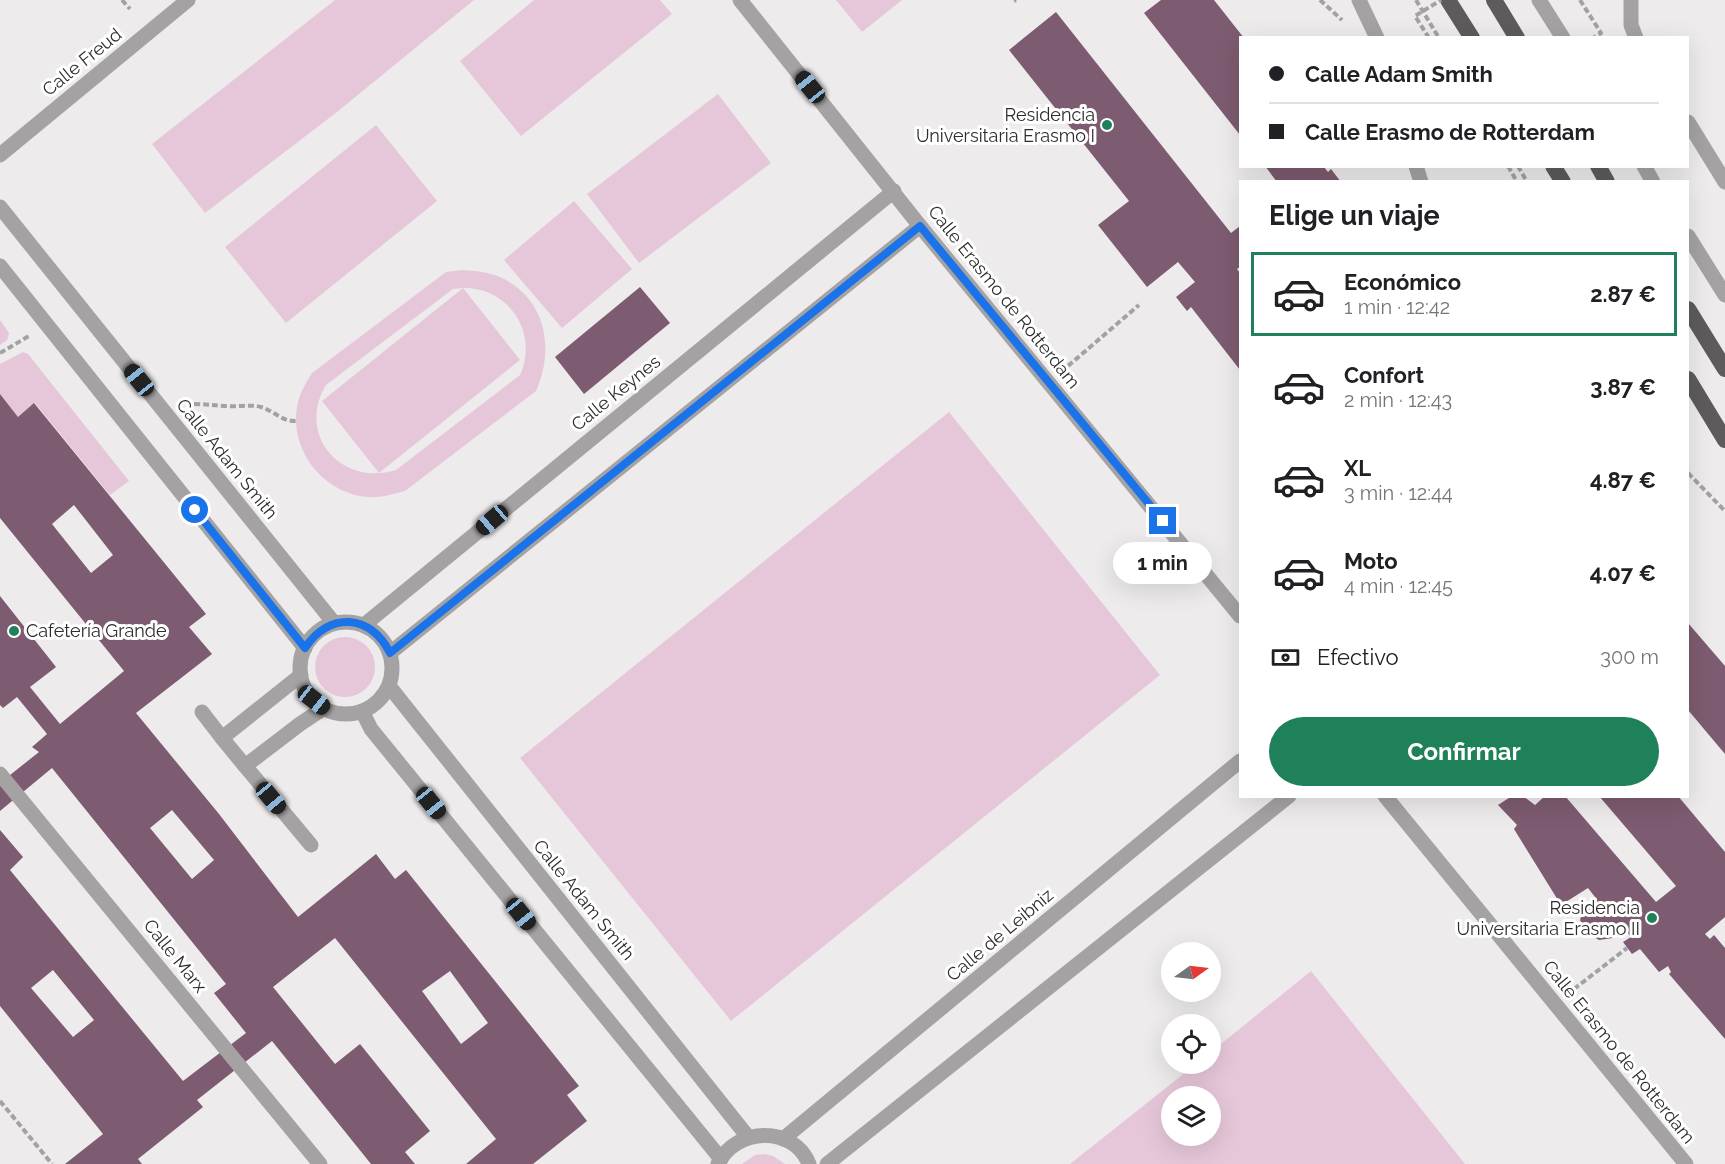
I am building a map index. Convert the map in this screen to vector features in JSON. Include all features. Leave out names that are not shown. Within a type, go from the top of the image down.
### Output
[{"type":"highway","points":[[1448,0],[1471,36]]},
{"type":"highway","points":[[1494,0],[1516,36]]},
{"type":"highway","points":[[1689,311],[1725,369]]},
{"type":"highway","points":[[1689,381],[1725,440]]},
{"type":"street","name":"Calle Freud","points":[[0,155],[189,0]]},
{"type":"street","name":"Calle Erasmo de Rotterdam","points":[[740,0],[920,226],[1239,615]]},
{"type":"street","points":[[1359,0],[1376,36]]},
{"type":"street","points":[[1539,0],[1562,36]]},
{"type":"street","points":[[1630,0],[1631,25],[1635,36]]},
{"type":"street","points":[[1689,124],[1725,182]]},
{"type":"street","name":"Calle Keynes","points":[[364,625],[894,191]]},
{"type":"street","name":"Calle Adam Smith","points":[[0,207],[333,623]]},
{"type":"street","points":[[390,653],[920,226]]},
{"type":"street","points":[[1689,238],[1725,295]]},
{"type":"street","points":[[0,266],[305,648]]},
{"type":"street","points":[[354,622],[364,625],[384,641],[390,653],[392,670],[389,686],[378,701],[362,711],[349,714],[336,713],[324,708],[314,700],[305,688],[301,675],[301,661],[305,648],[312,637],[333,623],[354,622]]},
{"type":"street","points":[[222,738],[301,675]]},
{"type":"street","name":"Calle Adam Smith","points":[[389,686],[748,1137]]},
{"type":"street","points":[[245,766],[324,708]]},
{"type":"street","points":[[362,711],[371,729],[720,1162],[732,1146],[748,1137],[766,1135],[783,1139],[797,1147],[809,1164]]},
{"type":"street","points":[[202,712],[311,845]]},
{"type":"street","name":"Calle de Leibniz","points":[[783,1139],[1239,762]]},
{"type":"street","name":"Calle Marx","points":[[0,774],[320,1164]]},
{"type":"street","points":[[826,1164],[1286,798]]},
{"type":"street","name":"Calle Erasmo de Rotterdam","points":[[1387,798],[1686,1164]]},
{"type":"path","points":[[122,0],[130,9]]},
{"type":"path","points":[[1416,0],[1438,36]]},
{"type":"path","points":[[1428,36],[1415,16],[1441,0]]},
{"type":"path","points":[[1578,0],[1601,33],[1596,36]]},
{"type":"path","points":[[1578,0],[1600,36]]},
{"type":"path","points":[[1068,366],[1139,305]]},
{"type":"path","points":[[0,353],[33,334]]},
{"type":"path","points":[[194,404],[263,407],[289,422],[297,421]]},
{"type":"path","points":[[1689,474],[1725,511]]},
{"type":"path","points":[[1574,989],[1627,948]]},
{"type":"path","points":[[0,1101],[52,1164]]},
{"type":"shaded area","points":[[335,0],[474,0],[337,112],[205,213],[152,144]]},
{"type":"shaded area","points":[[534,0],[660,0],[672,14],[521,136],[460,61]]},
{"type":"shaded area","points":[[836,0],[902,0],[862,32]]},
{"type":"shaded area","points":[[718,94],[771,163],[639,263],[587,194]]},
{"type":"shaded area","points":[[376,125],[437,201],[286,323],[225,247]]},
{"type":"shaded area","points":[[574,201],[632,269],[562,328],[504,260]]},
{"type":"shaded area","points":[[463,270],[495,275],[516,286],[528,298],[537,311],[545,342],[542,375],[536,391],[405,491],[369,497],[352,494],[336,487],[322,477],[302,449],[297,433],[296,416],[303,388],[312,373],[446,272]],"holes":[[[453,289],[479,290],[494,295],[516,315],[522,329],[526,344],[525,359],[520,375],[396,470],[376,473],[358,471],[342,464],[329,453],[320,438],[317,422],[318,404],[326,385]]]},
{"type":"shaded area","points":[[463,288],[520,360],[379,473],[322,401]]},
{"type":"shaded area","points":[[0,320],[9,333],[7,340],[0,345]]},
{"type":"shaded area","points":[[23,352],[28,354],[129,481],[110,495],[35,403],[18,417],[0,394],[0,364]]},
{"type":"shaded area","points":[[949,412],[1160,675],[731,1021],[520,758]]},
{"type":"shaded area","points":[[345,637],[366,646],[375,667],[366,688],[345,697],[324,688],[315,667],[324,646]]},
{"type":"shaded area","points":[[1311,971],[1465,1164],[1070,1164],[1161,1092],[1161,1146],[1221,1146],[1221,1086],[1168,1086],[1183,1074],[1221,1074],[1221,1044]]},
{"type":"shaded area","points":[[755,1155],[773,1156],[785,1164],[742,1164]]},
{"type":"building","points":[[1161,0],[1214,0],[1242,36],[1239,36],[1239,134],[1144,13]]},
{"type":"building","name":"Residencia Universitaria Erasmo I","points":[[1056,12],[1231,233],[1239,227],[1239,268],[1237,269],[1239,272],[1239,369],[1191,307],[1187,311],[1176,297],[1195,282],[1178,262],[1147,287],[1098,225],[1129,201],[1009,50]]},
{"type":"building","points":[[1266,168],[1325,168],[1328,172],[1331,169],[1339,180],[1276,180]]},
{"type":"building","points":[[640,287],[670,323],[584,394],[555,357]]},
{"type":"building","points":[[0,394],[18,417],[34,403],[206,614],[189,627],[212,654],[136,713],[219,814],[298,917],[376,854],[395,879],[406,870],[579,1086],[567,1095],[587,1121],[533,1164],[466,1164],[496,1139],[335,938],[273,987],[335,1064],[360,1044],[430,1131],[405,1152],[415,1164],[371,1164],[272,1041],[197,1100],[203,1107],[138,1159],[142,1164],[65,1164],[103,1134],[0,1006],[0,830],[23,857],[10,870],[183,1081],[246,1033],[214,993],[226,984],[52,768],[0,811],[0,783],[39,752],[32,747],[47,734],[17,697],[3,708],[0,705],[0,596],[56,667],[30,687],[60,724],[124,671],[0,518]],"holes":[[[74,505],[113,555],[91,573],[52,524]],[[172,810],[214,860],[192,879],[150,828]],[[53,970],[94,1020],[73,1037],[31,988]],[[450,971],[488,1023],[461,1044],[422,991]]]},
{"type":"building","points":[[1689,624],[1725,666],[1725,754],[1689,711]]},
{"type":"building","name":"Residencia Universitaria Erasmo II","points":[[1509,798],[1526,798],[1535,805],[1543,798],[1567,798],[1656,902],[1676,886],[1601,798],[1680,798],[1725,852],[1725,917],[1705,934],[1710,939],[1714,935],[1725,948],[1725,1039],[1669,974],[1671,972],[1668,966],[1659,972],[1640,949],[1632,954],[1623,942],[1631,937],[1623,927],[1613,938],[1599,940],[1587,933],[1580,920],[1584,906],[1595,897],[1588,888],[1561,905],[1514,829],[1517,825],[1498,805]]},
{"type":"place","name":"Residencia Universitaria Erasmo I","points":[[1107,125]]},
{"type":"place","name":"Cafetería Grande","points":[[14,631]]},
{"type":"place","name":"Residencia Universitaria Erasmo II","points":[[1652,918]]},
{"type":"route","points":[[195,510],[305,648],[312,637],[322,629],[343,621],[364,625],[375,632],[384,641],[390,653],[920,226],[1163,521]]}]
